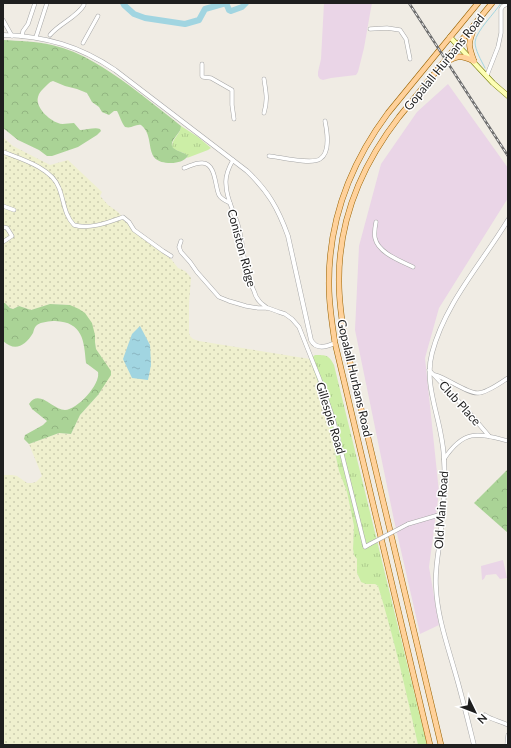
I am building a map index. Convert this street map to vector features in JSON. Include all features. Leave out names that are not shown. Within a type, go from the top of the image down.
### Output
[{"type":"main road","name":"Gopalall Hurbans Road","points":[[430,745],[335,343],[330,309],[330,250],[336,220],[346,188],[357,161],[392,108],[478,3]]},
{"type":"main road","name":"Gopalall Hurbans Road","points":[[441,745],[347,347],[339,292],[339,268],[344,232],[353,199],[368,164],[382,139],[492,3]]},
{"type":"main road","points":[[474,61],[469,40],[475,24]]},
{"type":"main road","points":[[450,37],[508,96]]},
{"type":"main road","points":[[442,64],[454,58],[460,57],[465,57],[474,61]]},
{"type":"main road","points":[[335,343],[339,339],[343,327]]},
{"type":"main road","points":[[335,343],[341,343],[347,347]]},
{"type":"street","points":[[22,36],[35,3]]},
{"type":"street","points":[[36,37],[47,3]]},
{"type":"street","points":[[486,75],[498,48],[501,33],[502,7],[508,4]]},
{"type":"street","points":[[50,35],[77,14],[84,5]]},
{"type":"street","points":[[83,43],[98,16]]},
{"type":"street","points":[[3,20],[12,36]]},
{"type":"street","points":[[370,29],[392,28],[400,30],[407,43],[410,59]]},
{"type":"street","points":[[3,35],[52,40],[102,61],[233,160],[259,182],[277,209],[288,236],[312,343],[317,347],[335,343]]},
{"type":"street","points":[[202,64],[203,77],[212,78],[232,90],[234,119]]},
{"type":"street","points":[[264,79],[267,97],[267,104],[264,113]]},
{"type":"street","points":[[269,156],[306,161],[317,160],[323,157],[328,140],[325,121]]},
{"type":"street","points":[[3,152],[33,164],[54,179],[59,187],[66,213],[74,225],[98,225],[123,217],[129,222],[134,230],[171,256]]},
{"type":"street","name":"Coniston Ridge","points":[[233,160],[226,177],[226,187],[239,229],[246,272],[252,289],[260,302],[268,308]]},
{"type":"street","points":[[184,168],[204,162],[212,171],[219,196],[223,200],[230,203]]},
{"type":"street","points":[[3,206],[14,210]]},
{"type":"street","name":"Old Main Road","points":[[474,745],[442,624],[436,586],[436,570],[445,485],[444,459],[440,430],[429,370],[432,353],[444,319],[508,220]]},
{"type":"street","points":[[376,222],[374,236],[375,241],[382,250],[413,267]]},
{"type":"street","points":[[3,227],[7,228],[12,236],[3,242]]},
{"type":"street","points":[[181,241],[179,247],[181,252],[217,295],[229,301],[258,308],[268,308]]},
{"type":"street","points":[[258,308],[260,306],[260,302]]},
{"type":"street","name":"Gillespie Road","points":[[268,308],[285,314],[292,319],[301,332],[333,418],[365,547],[408,524],[442,514]]},
{"type":"street","name":"Club Place","points":[[429,370],[467,410],[489,436]]},
{"type":"street","points":[[434,374],[478,394],[489,390],[508,378]]},
{"type":"street","points":[[444,459],[462,439],[473,436],[489,436],[508,441]]},
{"type":"street","points":[[485,715],[508,725]]},
{"type":"street","points":[[507,745],[508,735]]},
{"type":"shaded area","points":[[324,3],[372,3],[364,48],[356,75],[323,80],[318,76],[321,59]]},
{"type":"shaded area","points":[[448,84],[508,168],[508,198],[439,308],[425,358],[439,492],[429,567],[439,625],[420,634],[394,520],[355,330],[359,246],[381,164],[417,112]]},
{"type":"shaded area","points":[[503,560],[507,578],[500,579],[496,574],[486,575],[482,580],[481,566]]},
{"type":"green space","points":[[3,40],[34,42],[63,48],[83,56],[102,67],[130,86],[181,126],[180,131],[172,143],[172,146],[188,156],[183,160],[174,163],[162,162],[156,159],[151,149],[146,130],[141,125],[125,127],[117,111],[114,111],[109,115],[102,112],[99,107],[92,102],[87,93],[53,81],[41,91],[38,96],[39,105],[44,113],[60,124],[74,123],[80,130],[96,128],[100,129],[101,131],[78,147],[52,156],[47,156],[39,150],[18,140],[3,128]]},
{"type":"green space","points":[[181,126],[211,148],[187,158],[188,156],[186,154],[175,150],[172,147],[172,144],[181,129]]},
{"type":"green space","points":[[3,137],[13,146],[50,165],[68,160],[102,192],[100,196],[108,205],[118,212],[132,231],[171,259],[178,268],[188,274],[191,278],[189,333],[193,339],[310,359],[327,409],[339,471],[347,492],[354,526],[353,549],[354,555],[357,559],[357,573],[360,581],[366,584],[375,584],[378,586],[404,682],[418,745],[3,745],[3,475],[17,476],[27,483],[36,482],[42,476],[29,444],[59,433],[71,434],[80,415],[98,395],[111,372],[96,349],[95,335],[70,305],[50,304],[31,310],[19,306],[13,309],[3,303]]},
{"type":"green space","points":[[3,303],[13,309],[19,306],[31,310],[50,304],[70,305],[85,313],[92,323],[96,349],[111,371],[111,375],[98,395],[80,415],[71,434],[59,433],[29,444],[24,439],[25,435],[43,425],[47,421],[32,409],[29,404],[33,400],[37,398],[42,399],[60,409],[70,409],[76,406],[87,396],[96,383],[98,372],[86,363],[83,340],[80,334],[77,329],[64,322],[46,322],[37,325],[30,338],[20,346],[16,347],[7,344],[3,341]]},
{"type":"green space","points":[[315,355],[327,356],[334,365],[427,745],[418,745],[395,645],[378,586],[375,584],[366,584],[361,582],[357,573],[357,559],[354,555],[353,549],[354,526],[347,492],[339,471],[327,409],[310,359]]},
{"type":"green space","points":[[508,469],[508,533],[474,503]]},
{"type":"water","points":[[140,326],[150,345],[151,365],[148,380],[132,378],[123,359],[132,334]]},
{"type":"waterway","points":[[123,3],[134,14],[145,18],[185,24],[199,20],[205,9],[226,3],[231,11],[242,7],[246,3]]},
{"type":"waterway","points":[[485,68],[477,52],[475,42],[482,27],[501,3]]},
{"type":"railway","points":[[409,3],[508,156]]}]
